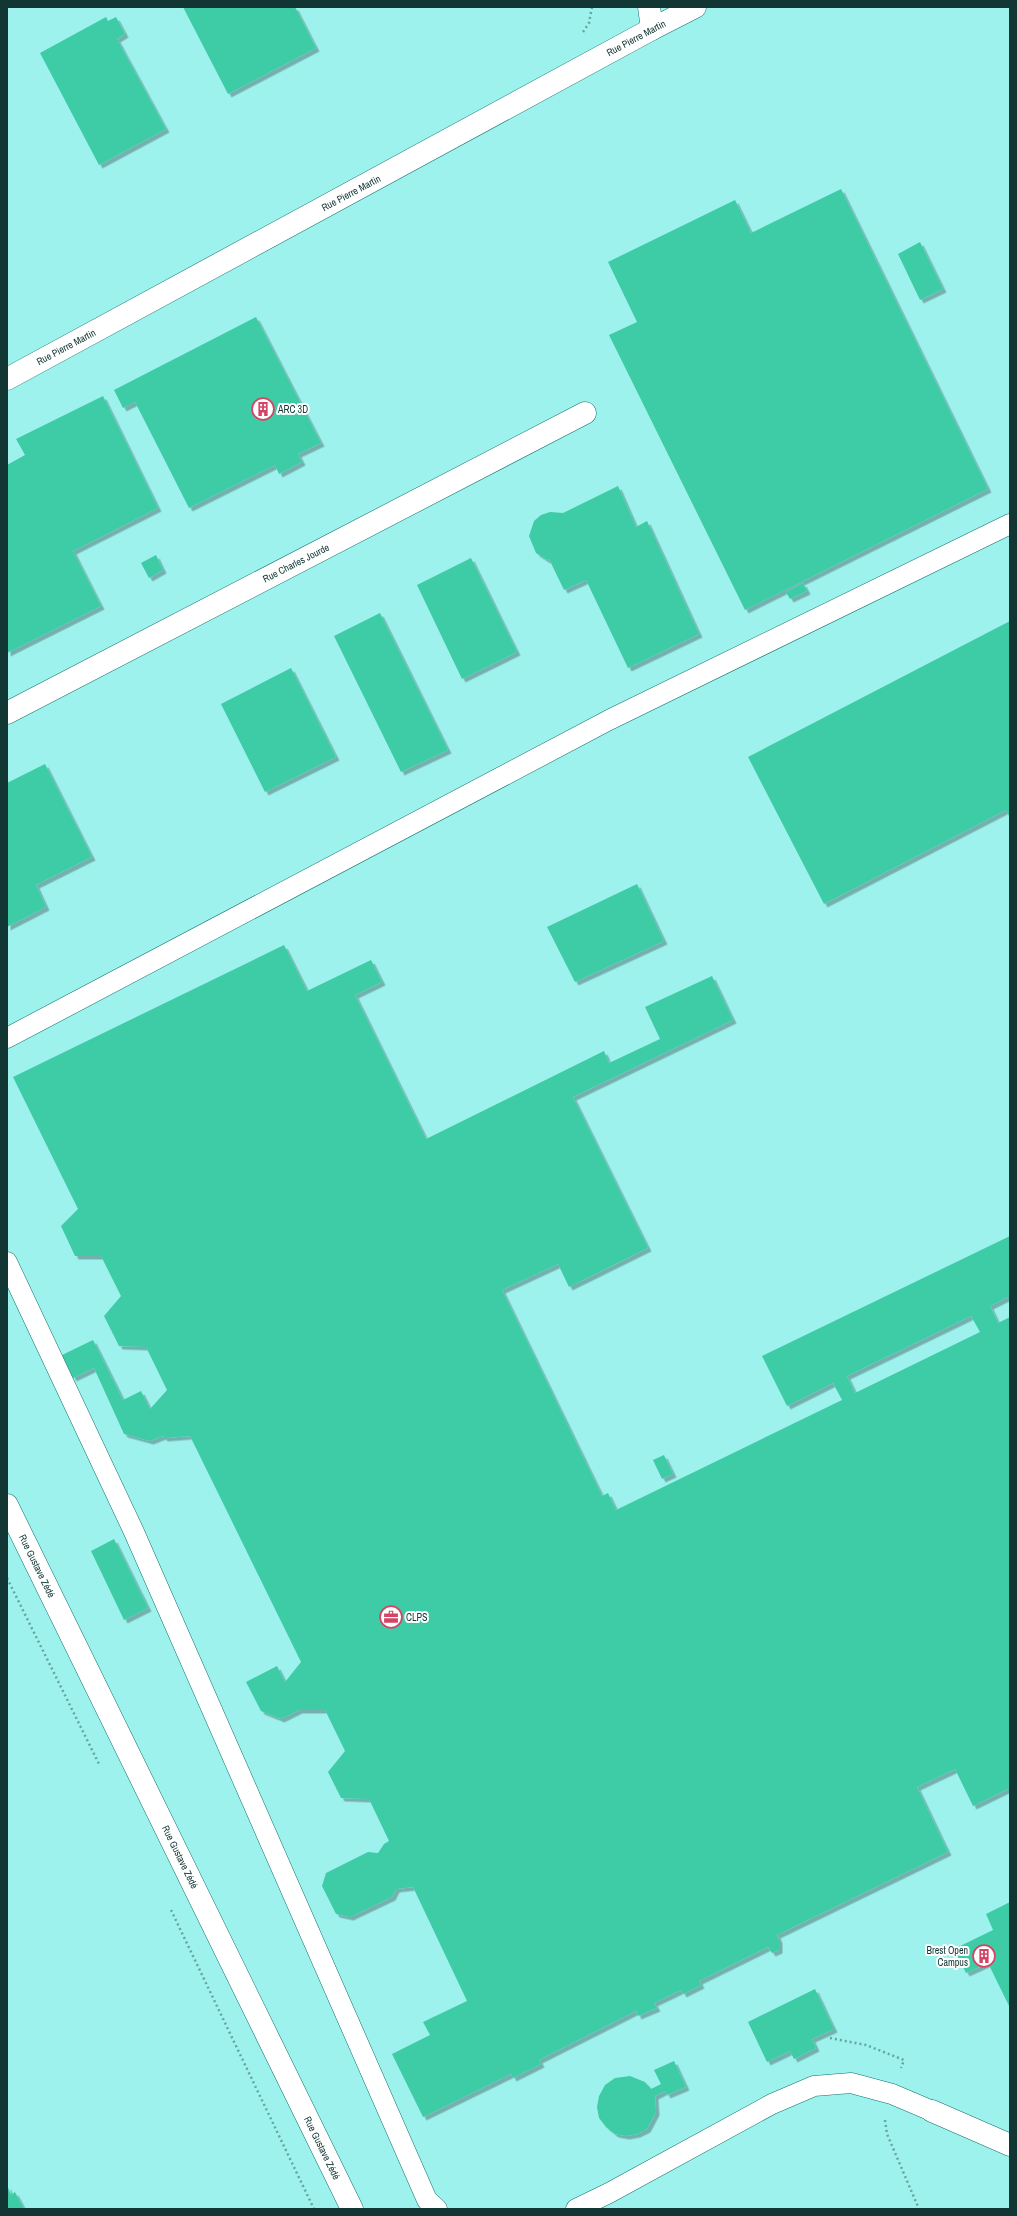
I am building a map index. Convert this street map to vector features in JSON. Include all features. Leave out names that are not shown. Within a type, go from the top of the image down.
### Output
[{"type":"street","points":[[649,7],[652,30]]},
{"type":"street","name":"Rue Pierre Martin","points":[[7,379],[695,7]]},
{"type":"street","name":"Rue Charles Jourde","points":[[7,713],[585,413]]},
{"type":"street","name":"Rue Gustave Zédé","points":[[7,1505],[352,2209]]},
{"type":"street","points":[[932,2111],[1010,2145]]},
{"type":"lane","points":[[7,1038],[608,720],[1010,524]]},
{"type":"lane","points":[[7,1262],[134,1532],[427,2200],[437,2209]]},
{"type":"lane","points":[[576,2209],[609,2193],[772,2104],[814,2086],[851,2083],[892,2094],[932,2111]]},
{"type":"path","points":[[7,1578],[103,1770]]},
{"type":"path","points":[[169,1906],[314,2209]]},
{"type":"path","points":[[830,2038],[866,2046],[904,2060],[884,2121],[887,2134],[919,2209]]},
{"type":"building","points":[[183,7],[295,7],[316,48],[228,94]]},
{"type":"building","points":[[106,17],[108,21],[116,17],[125,34],[117,39],[166,129],[99,165],[40,53]]},
{"type":"building","points":[[841,189],[988,489],[745,610],[609,335],[637,322],[608,262],[735,200],[751,233]]},
{"type":"building","points":[[920,242],[943,289],[920,300],[898,254]]},
{"type":"building","points":[[256,317],[321,443],[298,454],[302,462],[279,474],[275,465],[189,508],[135,402],[123,408],[114,390]]},
{"type":"building","points":[[103,396],[158,508],[73,551],[101,606],[7,653],[7,465],[25,455],[16,439]]},
{"type":"building","points":[[618,486],[636,527],[647,521],[699,634],[628,668],[586,580],[564,590],[549,559],[547,560],[536,553],[529,536],[534,521],[541,515],[550,512],[563,513]]},
{"type":"building","points":[[156,555],[163,570],[149,578],[141,563]]},
{"type":"building","points":[[471,558],[517,652],[462,679],[417,585]]},
{"type":"building","points":[[803,583],[807,591],[790,599],[786,592]]},
{"type":"building","points":[[380,613],[448,750],[401,772],[334,636]]},
{"type":"building","points":[[1010,621],[1010,818],[1006,810],[824,904],[748,757]]},
{"type":"building","points":[[291,668],[336,757],[265,792],[221,704]]},
{"type":"building","points":[[45,764],[92,857],[36,885],[46,907],[7,927],[7,783]]},
{"type":"building","points":[[637,884],[664,941],[575,982],[547,927]]},
{"type":"building","points":[[284,945],[307,991],[371,960],[382,982],[355,995],[426,1139],[604,1051],[609,1063],[660,1039],[645,1007],[712,976],[733,1020],[573,1097],[648,1248],[569,1287],[558,1264],[502,1290],[602,1496],[608,1493],[616,1510],[842,1400],[833,1383],[787,1406],[762,1356],[1010,1236],[1010,1296],[990,1306],[998,1323],[1010,1317],[1010,1788],[973,1806],[955,1769],[917,1787],[948,1852],[777,1935],[779,1940],[779,1950],[772,1953],[768,1947],[699,1981],[701,1985],[683,1994],[681,1990],[654,2003],[657,2008],[638,2016],[636,2011],[539,2060],[541,2064],[513,2078],[511,2074],[423,2117],[392,2054],[430,2035],[423,2022],[467,2001],[413,1887],[396,1889],[392,1897],[350,1917],[336,1914],[322,1886],[326,1873],[368,1852],[378,1853],[384,1844],[389,1841],[369,1799],[341,1798],[328,1772],[345,1751],[325,1710],[299,1710],[281,1719],[261,1711],[246,1682],[277,1666],[285,1682],[301,1662],[190,1436],[164,1438],[163,1436],[150,1441],[124,1434],[94,1368],[73,1378],[62,1355],[93,1340],[123,1400],[141,1391],[150,1409],[167,1390],[146,1347],[119,1346],[104,1316],[121,1296],[101,1256],[75,1256],[61,1226],[78,1209],[13,1077]],"holes":[[[971,1316],[980,1332],[855,1393],[847,1376]]]},
{"type":"building","points":[[664,1455],[673,1474],[662,1479],[653,1460]]},
{"type":"building","points":[[114,1539],[148,1608],[124,1620],[91,1551]]},
{"type":"building","name":"Brest Open Campus","points":[[1010,1902],[1010,2008],[988,1963],[966,1973],[954,1949],[993,1930],[986,1914]]},
{"type":"building","points":[[815,1989],[834,2029],[812,2039],[816,2048],[794,2059],[790,2051],[767,2062],[748,2022]]},
{"type":"building","points":[[674,2061],[686,2087],[667,2095],[665,2091],[655,2096],[656,2112],[647,2129],[637,2134],[626,2136],[615,2134],[606,2127],[599,2118],[597,2107],[599,2096],[605,2085],[615,2078],[630,2076],[645,2082],[651,2089],[661,2084],[654,2070]]},
{"type":"building","points":[[7,2185],[11,2195],[15,2192],[24,2209],[7,2209]]},
{"type":"place","name":"ARC 3D","points":[[263,409]]},
{"type":"place","name":"CLPS","points":[[391,1617]]},
{"type":"place","name":"Brest Open Campus","points":[[984,1956]]}]
